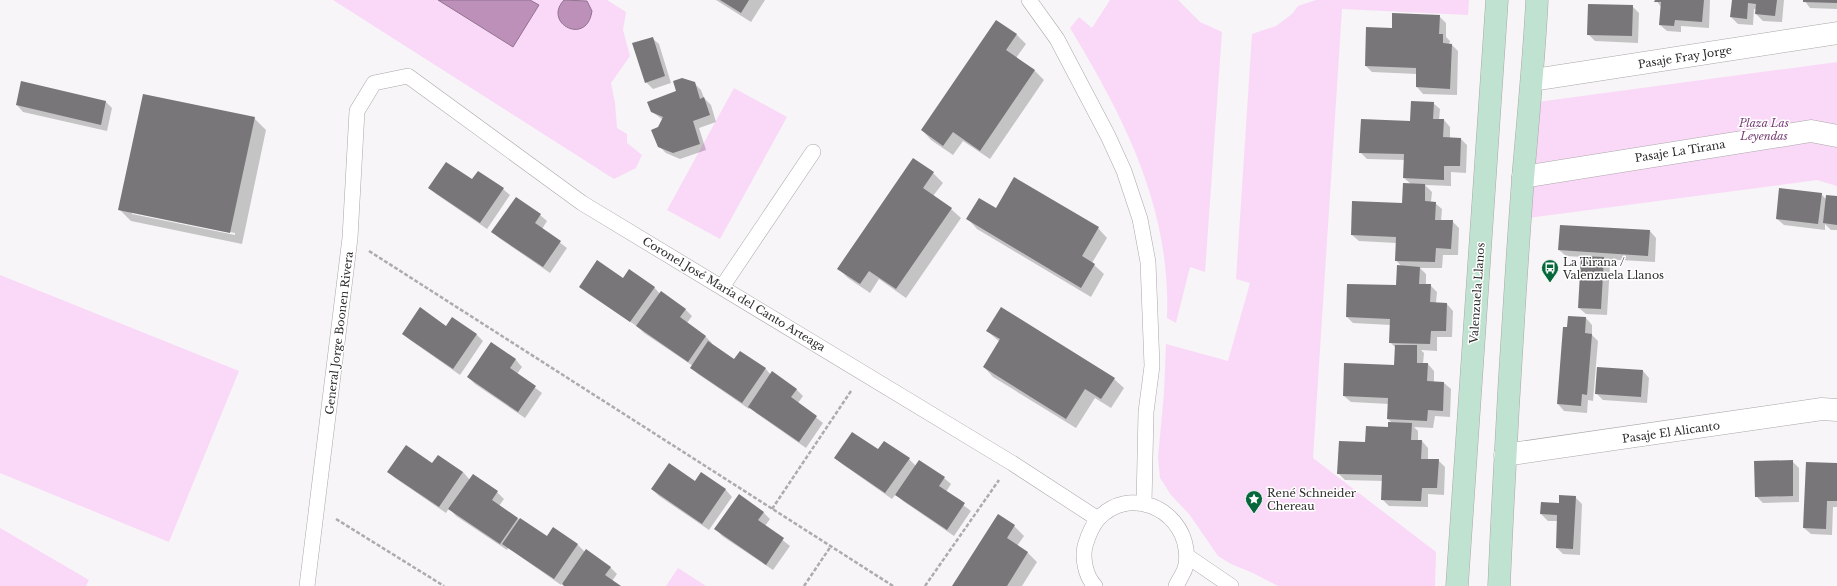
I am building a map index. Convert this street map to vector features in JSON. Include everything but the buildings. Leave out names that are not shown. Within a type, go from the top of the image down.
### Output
[{"type":"main road","name":"Valenzuela Llanos","points":[[1457,586],[1497,0]]},
{"type":"main road","points":[[1498,586],[1523,177],[1532,80],[1537,0]]},
{"type":"street","name":"Pasaje Fray Jorge","points":[[1532,80],[1837,33]]},
{"type":"street","name":"Pasaje La Tirana","points":[[1523,177],[1811,131],[1837,136]]},
{"type":"street","name":"Pasaje El Alicanto","points":[[1505,455],[1822,409],[1837,410]]},
{"type":"lane","points":[[1029,0],[1057,39],[1108,136],[1124,171],[1140,219],[1148,262],[1152,366],[1146,412],[1144,504]]},
{"type":"lane","name":"Coronel José María del Canto Arteaga","points":[[374,83],[408,76],[582,203],[863,372],[1012,463],[1098,518]]},
{"type":"lane","name":"General Jorge Boonen Rivera","points":[[307,586],[350,238],[357,111],[374,83]]},
{"type":"lane","points":[[722,287],[813,152]]},
{"type":"lane","points":[[1095,586],[1086,568],[1084,550],[1089,533],[1098,518],[1112,509],[1128,504],[1144,504],[1161,510],[1175,522],[1184,538],[1187,556],[1184,572],[1176,586]]},
{"type":"lane","points":[[1187,556],[1231,586]]},
{"type":"path","points":[[350,238],[893,586]]},
{"type":"path","points":[[772,508],[863,372]]},
{"type":"path","points":[[925,586],[1012,463]]},
{"type":"path","points":[[317,508],[444,586]]},
{"type":"path","points":[[804,586],[831,546]]},
{"type":"green space","points":[[333,0],[607,0],[626,12],[623,30],[630,56],[611,83],[615,103],[617,128],[627,134],[627,143],[642,155],[636,168],[614,179]]},
{"type":"green space","points":[[1110,0],[1178,0],[1200,22],[1222,32],[1205,272],[1190,267],[1176,323],[1167,318],[1166,278],[1161,239],[1153,202],[1141,166],[1109,96],[1070,28],[1079,17],[1092,28]]},
{"type":"green space","points":[[1316,0],[1469,0],[1468,15],[1342,9],[1313,458],[1436,552],[1435,586],[1278,586],[1231,564],[1218,556],[1189,514],[1171,495],[1160,478],[1158,457],[1164,393],[1166,344],[1228,361],[1250,283],[1236,279],[1252,34],[1276,26],[1292,14],[1298,6]]},
{"type":"green space","name":"Plaza Las Leyendas","points":[[1837,62],[1837,186],[1817,180],[1521,219],[1530,103]]},
{"type":"green space","points":[[734,88],[787,117],[720,239],[667,210]]},
{"type":"green space","points":[[0,275],[239,371],[169,542],[0,473]]},
{"type":"green space","points":[[0,528],[89,580],[86,586],[0,586]]},
{"type":"green space","points":[[678,568],[706,586],[666,586]]},
{"type":"shaded area","points":[[438,0],[530,0],[539,5],[513,47]]},
{"type":"shaded area","points":[[564,0],[587,1],[592,11],[588,22],[582,28],[568,28],[562,23],[558,16],[559,9]]},
{"type":"place","name":"La Tirana / Valenzuela Llanos","points":[[1550,283]]},
{"type":"place","name":"René Schneider Chereau","points":[[1254,514]]}]
